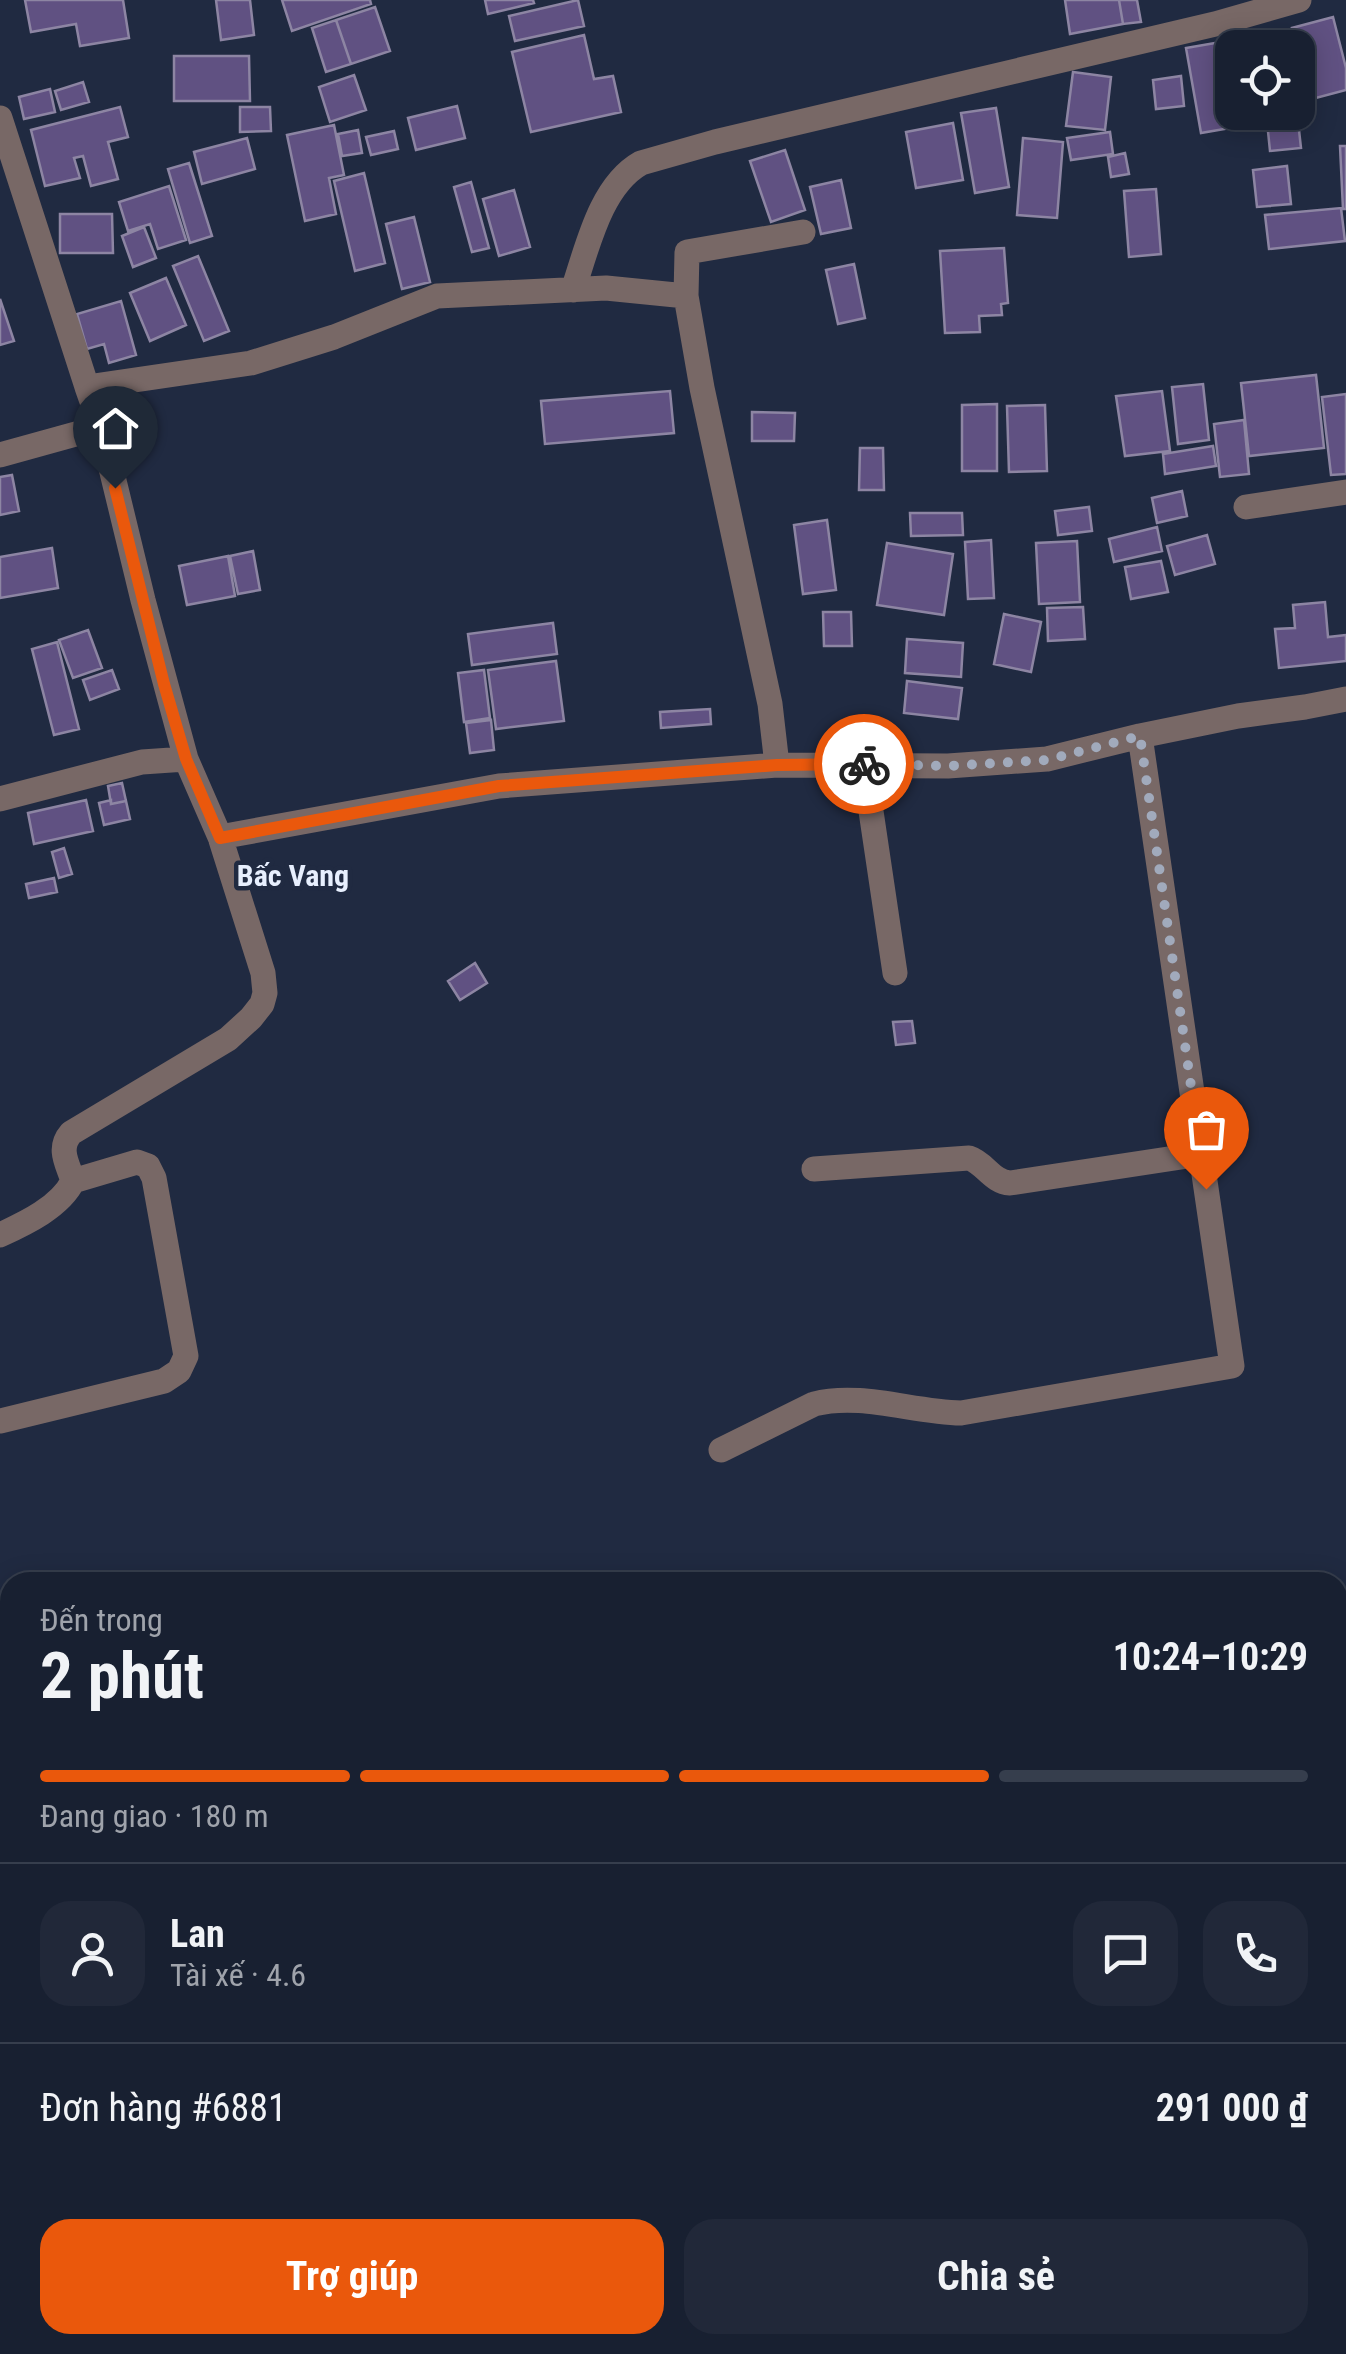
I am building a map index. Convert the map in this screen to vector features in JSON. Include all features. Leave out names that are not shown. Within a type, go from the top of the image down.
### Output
[{"type":"lane","points":[[573,290],[600,211],[631,169],[640,164],[733,138],[1216,24],[1299,0]]},
{"type":"lane","points":[[0,118],[101,427],[186,759],[220,838],[266,993],[252,1018],[228,1038],[71,1134],[64,1148],[73,1182]]},
{"type":"lane","points":[[777,765],[770,704],[702,388],[686,296],[687,252],[803,232]]},
{"type":"lane","points":[[87,387],[251,363],[334,337],[436,296],[637,290],[686,296]]},
{"type":"lane","points":[[0,455],[101,427]]},
{"type":"lane","points":[[1246,507],[1346,492]]},
{"type":"lane","points":[[220,838],[499,786],[777,765],[948,766],[1047,760],[1238,716],[1346,699]]},
{"type":"lane","points":[[721,1450],[814,1404],[830,1400],[846,1398],[961,1413],[1232,1366],[1140,736]]},
{"type":"lane","points":[[0,799],[142,762],[186,759]]},
{"type":"lane","points":[[864,764],[894,973]]},
{"type":"lane","points":[[814,1169],[969,1158],[1002,1182],[1010,1183],[1201,1154]]},
{"type":"lane","points":[[0,1235],[28,1222],[65,1194],[73,1182],[137,1162],[148,1166],[154,1178],[186,1356],[179,1371],[164,1381],[0,1421]]},
{"type":"building","points":[[25,0],[123,0],[129,38],[80,46],[76,24],[31,32]]},
{"type":"building","points":[[216,0],[250,0],[254,35],[221,40]]},
{"type":"building","points":[[282,0],[370,0],[371,4],[292,31]]},
{"type":"building","points":[[485,0],[533,0],[534,3],[488,14]]},
{"type":"building","points":[[578,0],[584,26],[515,41],[509,16]]},
{"type":"building","points":[[1065,0],[1119,0],[1123,24],[1070,34]]},
{"type":"building","points":[[1119,0],[1137,0],[1141,22],[1123,24]]},
{"type":"building","points":[[375,7],[390,51],[351,64],[336,20]]},
{"type":"building","points":[[1333,17],[1346,68],[1346,90],[1315,98],[1315,30],[1292,28]]},
{"type":"building","points":[[336,20],[351,64],[326,72],[312,28]]},
{"type":"building","points":[[584,35],[594,79],[613,76],[621,112],[531,132],[512,52]]},
{"type":"building","points":[[1215,43],[1215,130],[1218,130],[1201,133],[1186,48]]},
{"type":"building","points":[[174,56],[249,56],[250,101],[174,101]]},
{"type":"building","points":[[1073,72],[1111,77],[1105,130],[1066,126]]},
{"type":"building","points":[[354,75],[366,110],[330,122],[319,87]]},
{"type":"building","points":[[1181,76],[1184,106],[1156,109],[1153,80]]},
{"type":"building","points":[[83,82],[89,102],[61,110],[55,91]]},
{"type":"building","points":[[50,89],[55,112],[24,119],[19,97]]},
{"type":"building","points":[[457,106],[465,138],[416,150],[408,118]]},
{"type":"building","points":[[120,107],[128,137],[108,142],[118,179],[91,186],[83,156],[74,158],[80,178],[45,186],[31,130]]},
{"type":"building","points":[[240,107],[270,107],[271,131],[240,132]]},
{"type":"building","points":[[996,108],[1009,187],[975,193],[961,113]]},
{"type":"building","points":[[953,123],[963,180],[916,188],[906,132]]},
{"type":"building","points":[[334,125],[344,175],[329,178],[336,214],[305,221],[287,135]]},
{"type":"building","points":[[358,130],[362,153],[342,156],[338,134]]},
{"type":"building","points":[[1268,130],[1299,130],[1301,148],[1270,151]]},
{"type":"building","points":[[394,131],[398,149],[371,155],[366,137]]},
{"type":"building","points":[[1110,132],[1113,154],[1071,160],[1067,138]]},
{"type":"building","points":[[247,138],[255,169],[202,184],[194,152]]},
{"type":"building","points":[[1023,138],[1063,142],[1057,218],[1017,215]]},
{"type":"building","points":[[1340,146],[1346,146],[1346,209],[1343,209]]},
{"type":"building","points":[[785,150],[805,210],[771,222],[750,161]]},
{"type":"building","points":[[1125,153],[1129,174],[1111,177],[1108,157]]},
{"type":"building","points":[[189,163],[212,236],[190,243],[168,169]]},
{"type":"building","points":[[1287,166],[1291,204],[1257,207],[1253,170]]},
{"type":"building","points":[[364,173],[385,263],[355,271],[334,181]]},
{"type":"building","points":[[841,180],[851,228],[821,234],[810,187]]},
{"type":"building","points":[[471,182],[489,248],[472,252],[454,187]]},
{"type":"building","points":[[169,186],[186,240],[158,249],[150,224],[128,231],[119,202]]},
{"type":"building","points":[[1156,189],[1161,254],[1129,257],[1124,191]]},
{"type":"building","points":[[514,190],[530,247],[499,256],[483,199]]},
{"type":"building","points":[[1341,208],[1345,241],[1269,249],[1265,215]]},
{"type":"building","points":[[60,214],[112,214],[113,253],[60,253]]},
{"type":"building","points":[[414,217],[430,282],[402,289],[386,224]]},
{"type":"building","points":[[144,227],[156,258],[133,267],[122,236]]},
{"type":"building","points":[[1004,248],[1008,303],[1001,304],[1002,315],[979,316],[980,332],[945,333],[940,251]]},
{"type":"building","points":[[198,256],[229,331],[204,341],[173,266]]},
{"type":"building","points":[[854,264],[865,318],[838,324],[826,270]]},
{"type":"building","points":[[166,278],[186,325],[150,341],[130,293]]},
{"type":"building","points":[[0,299],[14,341],[0,345]]},
{"type":"building","points":[[121,301],[136,355],[109,363],[104,344],[87,349],[77,314]]},
{"type":"building","points":[[1316,375],[1324,448],[1249,456],[1241,383]]},
{"type":"building","points":[[1203,384],[1209,440],[1178,444],[1172,387]]},
{"type":"building","points":[[670,391],[674,433],[545,444],[541,401]]},
{"type":"building","points":[[1162,391],[1170,451],[1125,456],[1116,396]]},
{"type":"building","points":[[1346,394],[1346,474],[1331,475],[1322,397]]},
{"type":"building","points":[[997,404],[997,471],[962,471],[962,405]]},
{"type":"building","points":[[1045,405],[1047,471],[1009,472],[1007,406]]},
{"type":"building","points":[[752,412],[795,413],[794,441],[752,441]]},
{"type":"building","points":[[1244,420],[1249,474],[1220,477],[1214,424]]},
{"type":"building","points":[[1213,446],[1216,466],[1165,474],[1163,454]]},
{"type":"building","points":[[860,448],[883,448],[884,490],[859,490]]},
{"type":"building","points":[[12,475],[19,511],[0,515],[0,477]]},
{"type":"building","points":[[1182,491],[1187,516],[1157,523],[1152,498]]},
{"type":"building","points":[[1089,507],[1092,531],[1058,535],[1055,511]]},
{"type":"building","points":[[910,513],[962,513],[963,535],[911,536]]},
{"type":"building","points":[[827,520],[836,590],[803,594],[794,525]]},
{"type":"building","points":[[1157,527],[1162,551],[1114,562],[1109,539]]},
{"type":"building","points":[[1207,535],[1215,564],[1175,575],[1167,546]]},
{"type":"building","points":[[991,540],[994,598],[968,599],[965,542]]},
{"type":"building","points":[[1077,541],[1080,602],[1039,604],[1036,543]]},
{"type":"building","points":[[887,543],[953,554],[944,615],[877,605]]},
{"type":"building","points":[[52,548],[58,588],[0,598],[0,557]]},
{"type":"building","points":[[253,551],[260,590],[238,594],[230,556]]},
{"type":"building","points":[[228,556],[235,596],[187,605],[179,566]]},
{"type":"building","points":[[1161,561],[1168,592],[1131,599],[1125,567]]},
{"type":"building","points":[[1325,602],[1328,637],[1346,635],[1346,661],[1279,668],[1275,629],[1295,628],[1293,605]]},
{"type":"building","points":[[1083,607],[1085,639],[1048,641],[1047,608]]},
{"type":"building","points":[[823,612],[851,612],[852,646],[824,646]]},
{"type":"building","points":[[1004,614],[1041,622],[1031,672],[994,664]]},
{"type":"building","points":[[553,623],[557,654],[472,665],[468,634]]},
{"type":"building","points":[[88,630],[102,668],[73,678],[59,640]]},
{"type":"building","points":[[907,639],[963,643],[961,677],[905,673]]},
{"type":"building","points":[[57,642],[79,729],[54,735],[32,649]]},
{"type":"building","points":[[556,661],[564,721],[496,729],[488,670]]},
{"type":"building","points":[[112,670],[119,689],[90,700],[83,680]]},
{"type":"building","points":[[484,670],[490,718],[464,722],[458,673]]},
{"type":"building","points":[[907,681],[962,688],[958,719],[904,713]]},
{"type":"building","points":[[710,709],[711,724],[661,728],[660,712]]},
{"type":"building","points":[[491,720],[494,750],[470,753],[466,723]]},
{"type":"building","points":[[122,783],[126,801],[111,804],[108,786]]},
{"type":"building","points":[[86,800],[93,831],[34,844],[28,813]]},
{"type":"building","points":[[111,800],[111,804],[126,801],[130,819],[104,825],[99,803]]},
{"type":"building","points":[[64,848],[72,874],[59,878],[52,852]]},
{"type":"building","points":[[54,878],[57,892],[29,898],[26,884]]},
{"type":"building","points":[[475,963],[487,983],[460,1000],[448,981]]},
{"type":"building","points":[[912,1021],[915,1043],[896,1045],[893,1022]]},
{"type":"way so far","points":[[864,764],[948,766],[1047,760],[1140,736],[1206,1189]]},
{"type":"district","name":"Bấc Vang","points":[[293,875]]},
{"type":"route","points":[[115,488],[186,759],[220,838],[499,786],[777,765],[864,764]]}]
